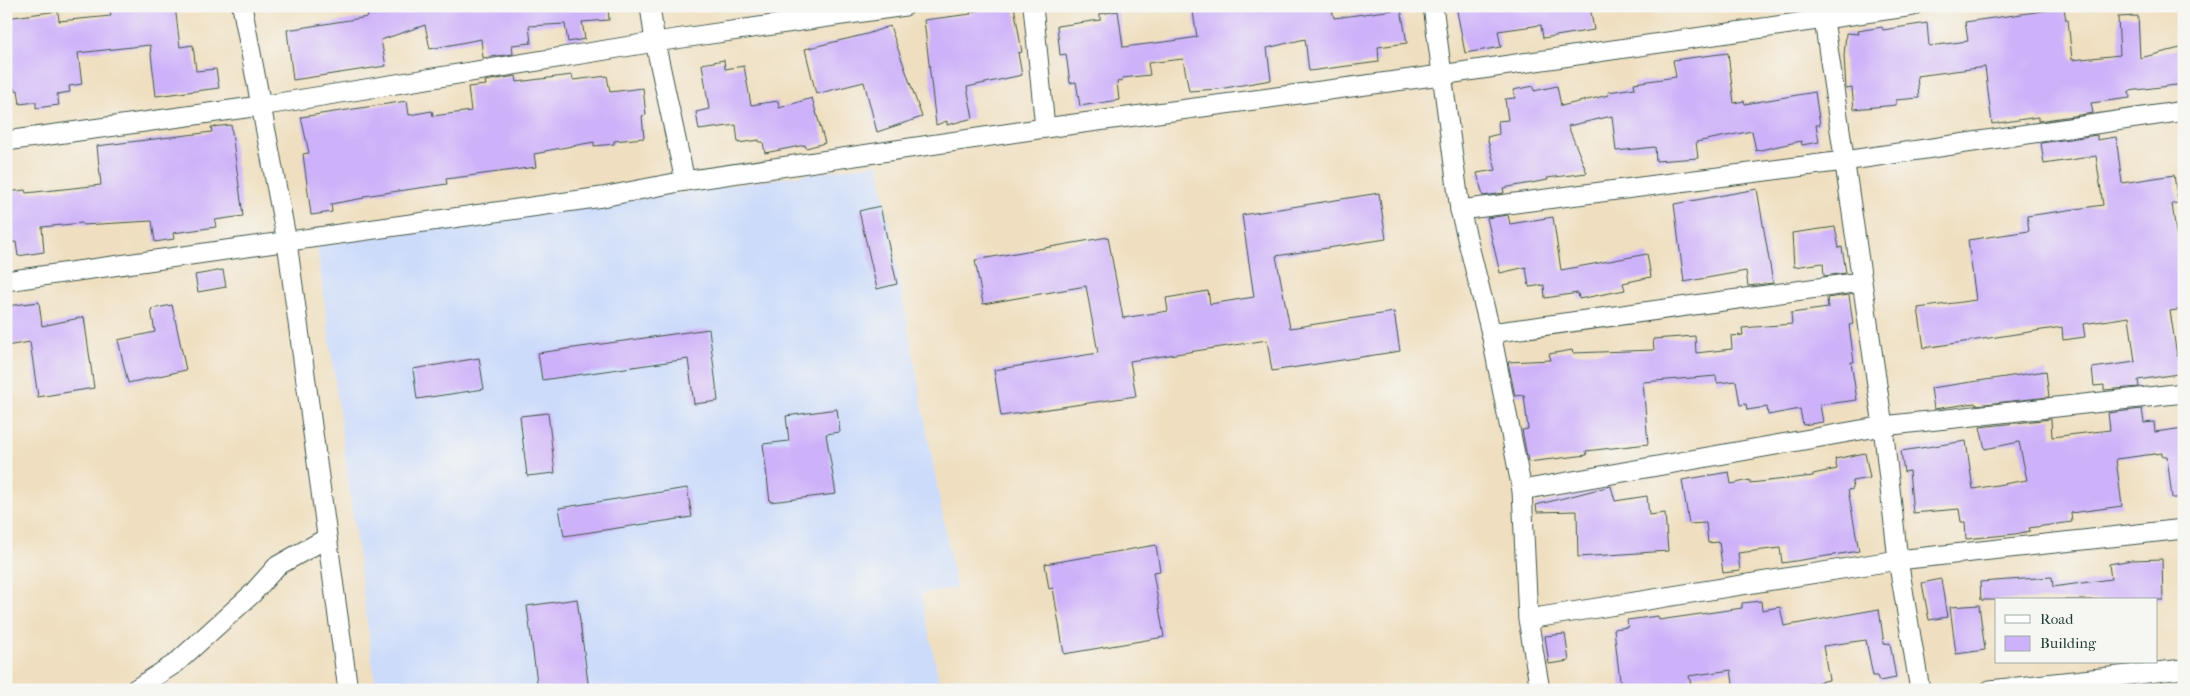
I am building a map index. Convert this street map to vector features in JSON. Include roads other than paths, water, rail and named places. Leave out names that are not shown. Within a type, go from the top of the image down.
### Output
[{"type":"street","points":[[242,6],[286,242],[348,690]]},
{"type":"street","points":[[650,6],[655,42],[685,181]]},
{"type":"street","points":[[6,141],[260,106],[655,42],[905,6]]},
{"type":"street","points":[[1033,6],[1045,128]]},
{"type":"street","points":[[1433,6],[1460,210],[1491,333],[1522,490],[1528,619],[1540,690]]},
{"type":"street","points":[[6,281],[602,196],[685,181],[1045,128],[1441,75],[1823,13],[1913,6]]},
{"type":"street","points":[[1823,13],[1883,426],[1898,560],[1920,690]]},
{"type":"street","points":[[1460,210],[1844,161],[2184,111]]},
{"type":"street","points":[[1491,333],[1861,282]]},
{"type":"street","points":[[1522,490],[1883,426],[2184,393]]},
{"type":"street","points":[[1528,619],[1898,560],[2184,529]]},
{"type":"street","points":[[134,690],[176,663],[252,594],[277,566],[327,538]]},
{"type":"street","points":[[1990,690],[2184,669]]}]
